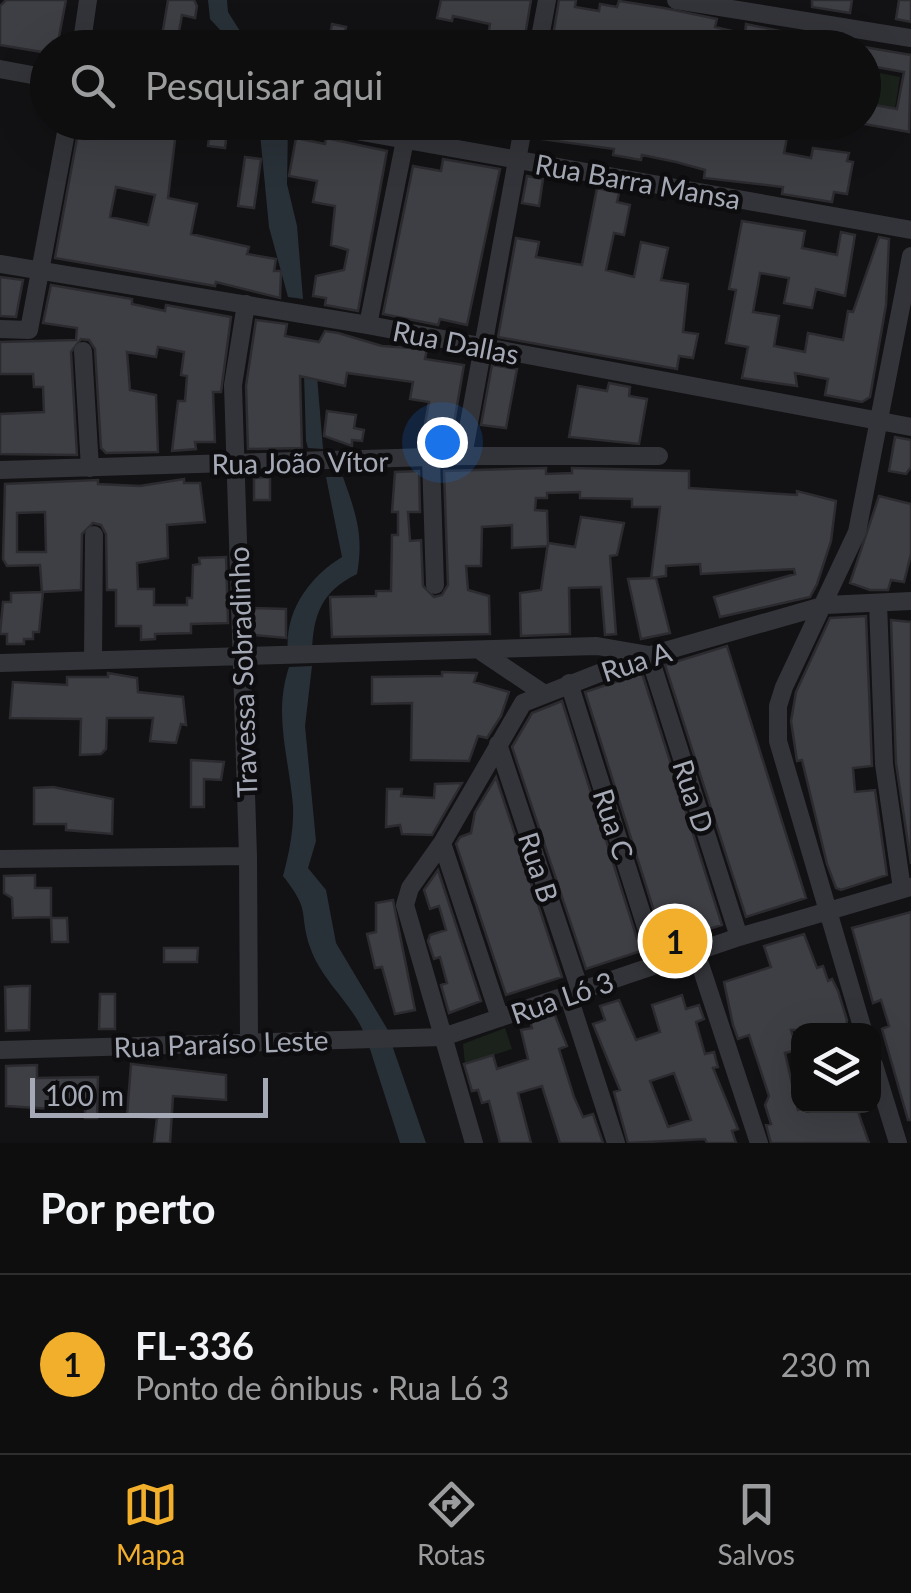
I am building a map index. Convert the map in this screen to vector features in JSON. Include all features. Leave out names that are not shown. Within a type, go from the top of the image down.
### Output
[{"type":"street","points":[[84,30],[88,0]]},
{"type":"street","points":[[542,30],[548,0]]},
{"type":"street","points":[[676,0],[862,30]]},
{"type":"street","points":[[881,33],[911,38]]},
{"type":"street","points":[[0,69],[30,75]]},
{"type":"street","points":[[0,329],[29,330],[65,140]]},
{"type":"street","points":[[368,325],[405,140]]},
{"type":"street","name":"Rua Barra Mansa","points":[[405,140],[911,230]]},
{"type":"street","points":[[463,456],[521,140]]},
{"type":"street","points":[[860,1023],[825,910],[777,723],[784,687],[826,605],[856,532],[911,256]]},
{"type":"street","name":"Rua Dallas","points":[[0,264],[368,325],[911,427]]},
{"type":"street","name":"Travessa Sobradinho","points":[[246,304],[232,385],[243,660],[249,1042]]},
{"type":"street","points":[[83,352],[90,468]]},
{"type":"street","name":"Rua João Vítor","points":[[0,470],[463,456],[660,456]]},
{"type":"street","points":[[431,459],[435,585]]},
{"type":"street","points":[[92,660],[94,535]]},
{"type":"street","name":"Rua A","points":[[443,1037],[406,914],[410,888],[442,843],[523,702],[650,655],[826,605],[911,600]]},
{"type":"street","points":[[878,602],[884,764],[907,888]]},
{"type":"street","points":[[0,664],[243,660],[597,646],[650,655]]},
{"type":"street","points":[[480,650],[543,693]]},
{"type":"street","name":"Rua D","points":[[650,655],[739,937]]},
{"type":"street","name":"Rua C","points":[[569,684],[658,965]]},
{"type":"street","name":"Rua B","points":[[498,744],[616,1143]]},
{"type":"street","points":[[442,843],[500,1018]]},
{"type":"street","points":[[0,860],[248,856]]},
{"type":"street","name":"Rua Ló 3","points":[[443,1037],[739,937],[907,888]]},
{"type":"street","points":[[696,952],[759,1143]]},
{"type":"street","points":[[443,1037],[474,1143]]},
{"type":"street","name":"Rua Paraíso Leste","points":[[0,1050],[443,1037]]},
{"type":"street","points":[[881,1088],[898,1143]]},
{"type":"shaded area","points":[[208,0],[227,0],[228,12],[239,30],[220,30],[210,19]]},
{"type":"shaded area","points":[[881,73],[900,77],[895,108],[881,106]]},
{"type":"shaded area","points":[[261,140],[288,140],[287,184],[297,226],[303,299],[288,297],[269,227]]},
{"type":"shaded area","points":[[303,339],[314,340],[323,449],[308,448],[306,441]]},
{"type":"shaded area","points":[[326,477],[343,477],[352,502],[359,536],[357,574],[335,588],[322,605],[312,653],[288,653],[290,624],[301,597],[319,575],[342,557]]},
{"type":"shaded area","points":[[312,666],[305,726],[316,841],[308,868],[326,890],[336,943],[389,1032],[364,1033],[328,981],[310,947],[301,905],[283,876],[293,815],[282,719],[284,685],[289,667]]},
{"type":"shaded area","points":[[505,1028],[512,1049],[465,1064],[463,1044]]},
{"type":"shaded area","points":[[392,1045],[426,1143],[400,1143],[369,1046]]},
{"type":"building","points":[[6,0],[66,0],[60,30],[30,30],[30,50],[0,45],[0,6]]},
{"type":"building","points":[[168,0],[194,0],[195,18],[182,15],[179,30],[163,30]]},
{"type":"building","points":[[441,0],[531,0],[526,30],[489,30],[490,24],[453,16],[452,21],[437,18]]},
{"type":"building","points":[[559,0],[576,0],[575,7],[599,11],[600,4],[617,7],[619,1],[664,8],[717,19],[715,27],[728,30],[554,30]]},
{"type":"building","points":[[812,0],[852,0],[850,13],[812,7]]},
{"type":"building","points":[[899,0],[911,0],[911,22],[896,19]]},
{"type":"building","points":[[332,24],[346,27],[345,30],[331,30]]},
{"type":"building","points":[[746,24],[775,30],[745,30]]},
{"type":"building","points":[[881,50],[911,55],[909,132],[881,127],[881,106],[897,109],[904,72],[881,68]]},
{"type":"building","points":[[77,140],[175,140],[168,198],[197,204],[191,234],[249,247],[247,254],[276,259],[274,271],[281,271],[280,298],[216,282],[215,286],[55,258]],"holes":[[[116,187],[155,195],[148,225],[110,217]]]},
{"type":"building","points":[[209,140],[226,140],[225,148],[208,146]]},
{"type":"building","points":[[296,140],[325,144],[326,140],[335,140],[387,151],[358,311],[325,305],[326,298],[313,296],[316,276],[344,270],[348,250],[331,245],[335,206],[313,202],[317,181],[289,176]]},
{"type":"building","points":[[549,140],[787,140],[784,153],[811,158],[813,148],[849,153],[847,161],[853,162],[847,194],[834,192],[832,202],[782,194],[783,187],[704,178],[705,170],[642,155],[641,160],[613,155],[614,149]]},
{"type":"building","points":[[245,157],[261,159],[254,208],[238,206]]},
{"type":"building","points":[[443,159],[500,169],[467,325],[440,319],[438,325],[383,314],[413,166],[441,171]]},
{"type":"building","points":[[527,176],[543,179],[539,206],[522,203]]},
{"type":"building","points":[[597,188],[619,193],[617,202],[630,205],[624,235],[614,233],[606,270],[634,277],[641,242],[668,248],[661,280],[688,284],[683,332],[698,334],[693,358],[679,356],[677,369],[498,337],[516,238],[539,242],[536,257],[582,265]]},
{"type":"building","points":[[742,221],[805,231],[802,248],[837,255],[841,232],[855,235],[845,296],[816,289],[812,308],[784,303],[789,278],[760,273],[753,312],[779,316],[774,346],[805,352],[808,333],[843,340],[848,311],[853,312],[879,237],[889,239],[886,305],[870,397],[862,402],[825,395],[828,379],[795,373],[797,386],[742,378],[748,347],[726,343],[736,290],[729,289]]},
{"type":"building","points":[[0,277],[23,280],[16,317],[0,316]]},
{"type":"building","points":[[51,285],[132,299],[132,304],[165,311],[166,305],[231,317],[221,392],[213,392],[215,442],[195,442],[196,449],[172,451],[178,401],[185,401],[187,376],[181,375],[184,352],[158,347],[156,357],[127,352],[130,390],[156,395],[158,452],[106,453],[101,448],[95,349],[89,340],[81,339],[71,352],[77,455],[0,454],[0,414],[44,412],[43,387],[34,387],[33,374],[0,374],[0,342],[76,340],[77,328],[43,323]]},
{"type":"building","points":[[256,320],[287,324],[285,336],[319,342],[325,331],[338,333],[382,346],[427,349],[425,359],[464,365],[451,441],[423,435],[429,402],[410,399],[413,382],[347,373],[345,386],[300,376],[302,448],[248,449],[246,386]]},
{"type":"building","points":[[492,365],[517,369],[506,428],[481,425]]},
{"type":"building","points":[[609,383],[630,387],[629,396],[647,399],[639,444],[569,437],[578,386],[607,391]]},
{"type":"building","points":[[327,411],[356,415],[354,428],[364,430],[362,441],[352,440],[352,446],[324,436]]},
{"type":"building","points":[[895,437],[911,440],[911,467],[906,474],[889,471]]},
{"type":"building","points":[[546,468],[546,474],[572,473],[572,468],[689,471],[689,488],[797,495],[797,491],[836,501],[831,541],[817,584],[810,597],[720,617],[714,597],[795,574],[794,569],[701,574],[700,564],[666,566],[666,576],[651,578],[660,507],[632,507],[632,499],[580,498],[580,492],[547,493],[547,498],[536,498],[535,510],[547,511],[548,546],[512,548],[512,525],[482,527],[481,566],[466,566],[468,590],[489,596],[490,634],[332,637],[330,597],[376,596],[376,591],[391,591],[392,535],[398,535],[398,512],[392,512],[395,472],[419,471],[420,512],[408,512],[410,541],[421,540],[423,586],[434,597],[442,595],[448,585],[444,471]]},
{"type":"building","points":[[270,477],[270,500],[254,500],[254,478]]},
{"type":"building","points":[[184,479],[184,483],[200,483],[205,522],[167,525],[168,558],[137,563],[138,589],[154,589],[154,605],[187,605],[187,598],[192,598],[193,565],[200,564],[199,558],[226,557],[228,623],[191,624],[191,633],[155,634],[155,639],[141,640],[141,626],[116,626],[116,590],[107,590],[106,534],[101,525],[93,523],[82,534],[81,590],[43,592],[39,632],[33,632],[33,639],[24,639],[24,644],[7,644],[7,634],[0,634],[3,602],[11,602],[11,593],[42,592],[40,565],[7,566],[3,559],[5,484],[98,480],[98,484],[140,486]],"holes":[[[45,512],[46,552],[17,552],[17,513]]]},
{"type":"building","points":[[879,496],[911,504],[911,554],[904,582],[891,580],[888,590],[870,590],[850,583]]},
{"type":"building","points":[[581,517],[624,523],[617,555],[610,556],[616,634],[605,635],[601,587],[569,588],[570,634],[521,636],[520,593],[541,590],[548,543],[575,547]]},
{"type":"building","points":[[656,578],[670,633],[641,639],[628,579]]},
{"type":"building","points":[[253,608],[286,609],[286,638],[253,635]]},
{"type":"building","points":[[866,616],[872,766],[853,768],[855,792],[875,790],[887,875],[841,890],[836,888],[827,864],[802,760],[797,761],[791,721],[796,692],[830,618]]},
{"type":"building","points":[[891,620],[911,622],[911,864],[896,763]]},
{"type":"building","points":[[727,646],[806,898],[746,917],[665,665]]},
{"type":"building","points":[[442,672],[477,673],[474,682],[509,692],[501,716],[487,738],[478,736],[469,761],[411,760],[412,703],[372,704],[372,677],[442,676]]},
{"type":"building","points":[[108,673],[137,678],[138,692],[183,697],[186,725],[181,724],[176,743],[150,741],[153,718],[107,718],[106,749],[101,754],[80,755],[81,719],[10,718],[13,682],[67,685],[67,677],[108,677]]},
{"type":"building","points":[[642,673],[722,925],[664,943],[585,692]]},
{"type":"building","points":[[562,701],[641,951],[586,969],[512,747],[532,713]]},
{"type":"building","points":[[191,760],[224,762],[221,780],[204,779],[204,807],[191,807]]},
{"type":"building","points":[[496,777],[562,977],[506,995],[456,844],[460,837],[471,833],[475,812]]},
{"type":"building","points":[[462,783],[432,835],[402,834],[400,825],[386,827],[387,789],[402,789],[401,796],[434,798],[435,784]]},
{"type":"building","points":[[53,787],[113,799],[112,834],[66,830],[66,824],[34,824],[34,788]]},
{"type":"building","points":[[438,870],[481,1001],[449,1013],[441,985],[447,983],[440,957],[434,959],[428,941],[430,935],[446,930],[439,906],[430,909],[424,890]]},
{"type":"building","points":[[35,875],[35,888],[51,888],[51,917],[13,918],[12,898],[4,893],[4,876]]},
{"type":"building","points":[[393,900],[415,1010],[395,1014],[382,967],[375,968],[367,934],[376,932],[376,903]]},
{"type":"building","points":[[911,912],[908,1120],[882,1029],[889,1026],[881,1000],[873,1003],[852,928]]},
{"type":"building","points":[[51,918],[67,918],[68,942],[52,942]]},
{"type":"building","points":[[804,934],[817,968],[823,966],[828,981],[832,979],[838,991],[847,1020],[791,1023],[791,1052],[785,1053],[791,1079],[791,1113],[858,1113],[869,1143],[771,1143],[765,1105],[769,1096],[749,1035],[738,1039],[724,982],[771,967],[764,946]]},
{"type":"building","points":[[164,948],[198,948],[197,962],[164,962]]},
{"type":"building","points":[[30,986],[29,1030],[6,1031],[5,987]]},
{"type":"building","points":[[100,994],[115,994],[115,1029],[99,1029]]},
{"type":"building","points":[[682,995],[686,1009],[699,1005],[704,1019],[696,1022],[705,1054],[714,1052],[718,1067],[713,1068],[738,1129],[732,1131],[736,1143],[707,1143],[705,1139],[628,1143],[614,1092],[620,1090],[593,1024],[605,1020],[600,1006],[619,1000],[636,1040],[660,1032],[652,1005]],"holes":[[[674,1073],[691,1120],[668,1127],[650,1081]]]},
{"type":"building","points":[[554,1013],[567,1046],[559,1049],[574,1097],[583,1117],[593,1114],[603,1143],[560,1143],[542,1086],[518,1093],[531,1143],[500,1143],[489,1101],[482,1103],[478,1090],[472,1091],[464,1064],[493,1055],[497,1069],[528,1059],[521,1030],[532,1028],[530,1021]]},
{"type":"building","points":[[131,1064],[226,1075],[226,1100],[173,1096],[170,1143],[154,1143],[157,1118],[127,1116]]},
{"type":"building","points":[[37,1065],[37,1078],[98,1077],[97,1118],[85,1118],[85,1104],[53,1105],[53,1109],[6,1106],[6,1066]]},
{"type":"place","name":"FL-336","points":[[675,941]]}]
